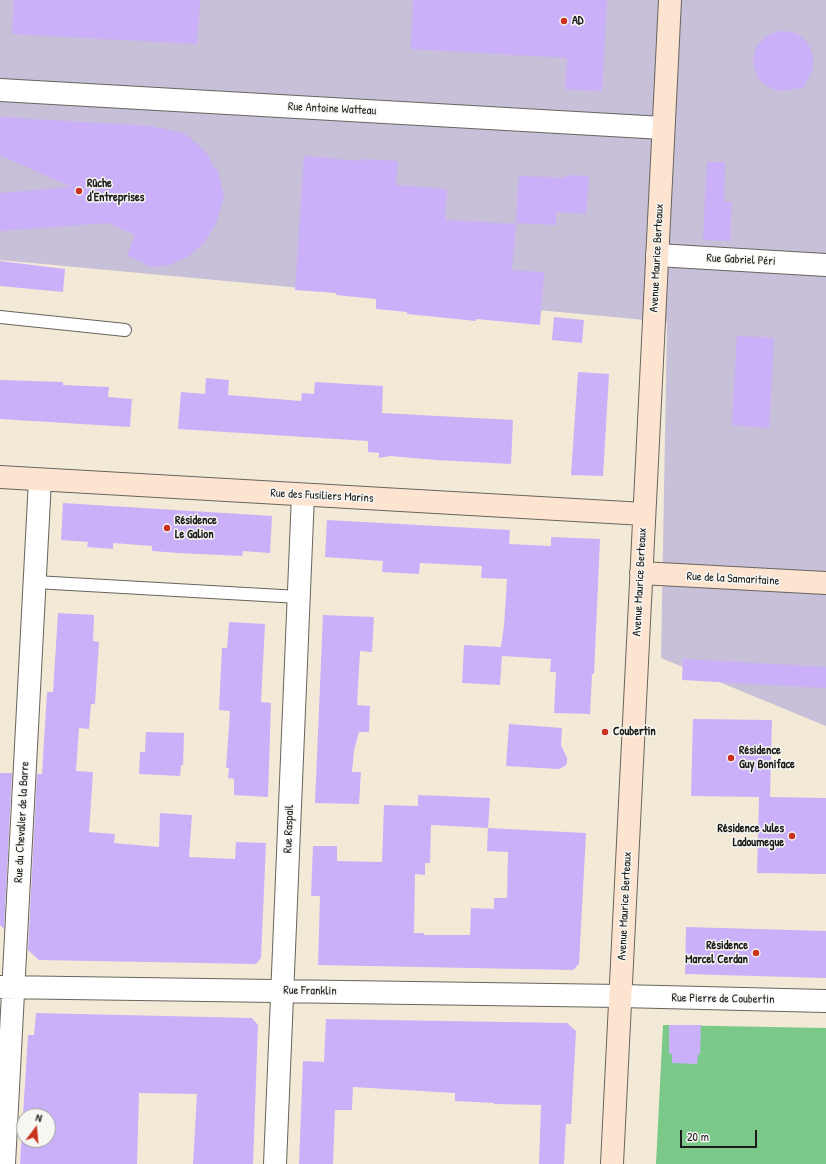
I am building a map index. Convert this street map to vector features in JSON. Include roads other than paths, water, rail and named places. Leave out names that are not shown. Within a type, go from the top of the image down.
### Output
[{"type":"street","name":"Avenue Maurice Berteaux","points":[[612,1164],[670,0]]},
{"type":"street","name":"Rue Antoine Watteau","points":[[0,90],[664,128]]},
{"type":"street","name":"Rue Gabriel Péri","points":[[657,255],[826,265]]},
{"type":"street","name":"Rue des Fusiliers Marins","points":[[0,477],[644,514]]},
{"type":"street","name":"Rue du Chevalier de la Barre","points":[[4,1164],[7,987],[35,582],[40,480]]},
{"type":"street","name":"Rue Raspail","points":[[275,1164],[303,495]]},
{"type":"street","name":"Rue de la Samaritaine","points":[[641,573],[826,583]]},
{"type":"street","name":"Rue Franklin","points":[[7,987],[620,996]]},
{"type":"street","name":"Rue Pierre de Coubertin","points":[[620,996],[826,1001]]},
{"type":"lane","points":[[0,317],[125,330]]},
{"type":"lane","points":[[35,582],[299,597]]},
{"type":"place","name":"AD","points":[[564,21]]},
{"type":"place","name":"Rûche d'Entreprises","points":[[79,191]]},
{"type":"place","name":"Résidence Le Galion","points":[[167,528]]},
{"type":"place","name":"Coubertin","points":[[605,732]]},
{"type":"place","name":"Résidence Guy Boniface","points":[[731,758]]},
{"type":"place","name":"Résidence Jules Ladoumegue","points":[[792,836]]},
{"type":"place","name":"Résidence Marcel Cerdan","points":[[756,953]]}]
